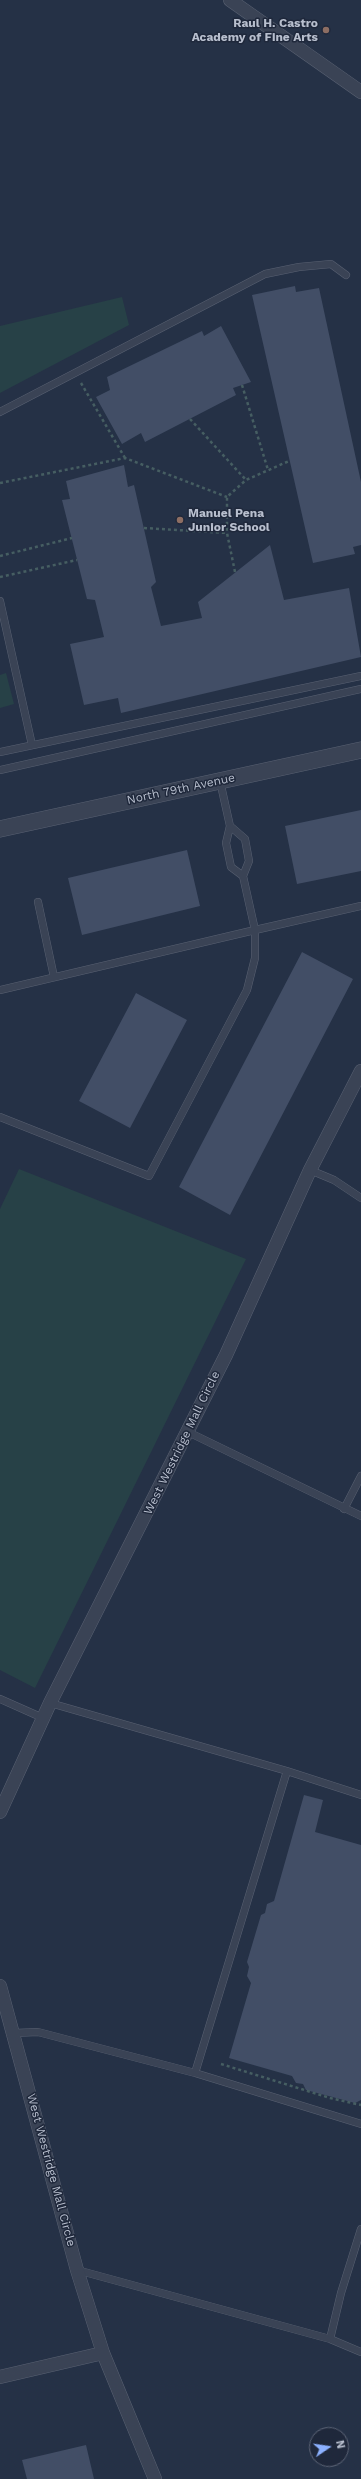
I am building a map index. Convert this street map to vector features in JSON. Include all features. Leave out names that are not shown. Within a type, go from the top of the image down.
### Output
[{"type":"street","points":[[230,0],[361,92]]},
{"type":"street","name":"North 79th Avenue","points":[[0,829],[361,750]]},
{"type":"street","name":"West Westridge Mall Circle","points":[[0,1812],[50,1703],[188,1432],[244,1315],[310,1170],[361,1071]]},
{"type":"street","name":"West Westridge Mall Circle","points":[[0,1986],[14,2033],[77,2270],[103,2353],[155,2479]]},
{"type":"street","points":[[0,2377],[103,2353]]},
{"type":"lane","points":[[0,412],[265,274],[299,267],[331,264],[346,275]]},
{"type":"lane","points":[[0,601],[32,745]]},
{"type":"lane","points":[[0,752],[361,676]]},
{"type":"lane","points":[[0,770],[361,689]]},
{"type":"lane","points":[[220,781],[230,826],[226,842],[231,867],[243,876]]},
{"type":"lane","points":[[0,1117],[149,1176],[246,990],[254,958],[255,930],[243,876],[249,861],[244,839],[230,826]]},
{"type":"lane","points":[[38,902],[54,977]]},
{"type":"lane","points":[[0,990],[361,906]]},
{"type":"lane","points":[[310,1170],[334,1180],[361,1198]]},
{"type":"lane","points":[[188,1432],[361,1516]]},
{"type":"lane","points":[[344,1509],[361,1476]]},
{"type":"lane","points":[[0,1699],[44,1718]]},
{"type":"lane","points":[[50,1703],[361,1795]]},
{"type":"lane","points":[[195,2073],[287,1772]]},
{"type":"lane","points":[[14,2033],[38,2032],[195,2073],[361,2124]]},
{"type":"lane","points":[[330,2339],[341,2293],[361,2228]]},
{"type":"lane","points":[[77,2270],[330,2339],[361,2352]]},
{"type":"path","points":[[75,373],[125,458]]},
{"type":"path","points":[[242,385],[268,470]]},
{"type":"path","points":[[190,419],[246,480]]},
{"type":"path","points":[[0,483],[125,458],[227,497]]},
{"type":"path","points":[[235,572],[227,533],[227,497],[246,480],[289,461]]},
{"type":"path","points":[[144,528],[227,533]]},
{"type":"path","points":[[0,556],[72,538]]},
{"type":"path","points":[[0,577],[77,560]]},
{"type":"path","points":[[221,2064],[330,2098],[361,2105]]},
{"type":"green space","points":[[122,297],[129,325],[0,393],[0,326]]},
{"type":"green space","points":[[6,673],[14,704],[0,708],[0,675]]},
{"type":"green space","points":[[19,1169],[246,1259],[35,1688],[0,1670],[0,1209]]},
{"type":"building","points":[[295,286],[296,292],[319,288],[361,482],[361,545],[353,547],[355,554],[313,563],[252,295]]},
{"type":"building","points":[[221,326],[251,382],[233,388],[236,395],[145,442],[141,433],[122,444],[96,397],[110,390],[107,377],[202,331],[204,336]]},
{"type":"building","points":[[124,465],[128,487],[134,485],[156,582],[151,587],[161,626],[202,618],[198,602],[270,545],[284,600],[349,588],[361,657],[121,713],[118,698],[84,705],[70,644],[104,637],[95,600],[87,599],[62,500],[70,499],[66,481]]},
{"type":"building","points":[[361,810],[361,871],[297,884],[285,826]]},
{"type":"building","points":[[187,850],[200,906],[82,935],[68,878]]},
{"type":"building","points":[[302,952],[353,979],[230,1215],[179,1187]]},
{"type":"building","points":[[136,993],[187,1020],[130,1128],[79,1101]]},
{"type":"building","points":[[304,1795],[323,1800],[315,1832],[361,1845],[361,2100],[355,2103],[306,2090],[303,2084],[296,2083],[292,2076],[229,2058],[251,1983],[247,1976],[249,1967],[247,1962],[261,1915],[265,1913],[267,1904],[274,1901]]},
{"type":"building","points":[[86,2445],[94,2479],[27,2479],[22,2460]]},
{"type":"place","name":"Raul H. Castro Academy of Fine Arts","points":[[326,30]]},
{"type":"place","name":"Manuel Pena Junior School","points":[[180,520]]}]
